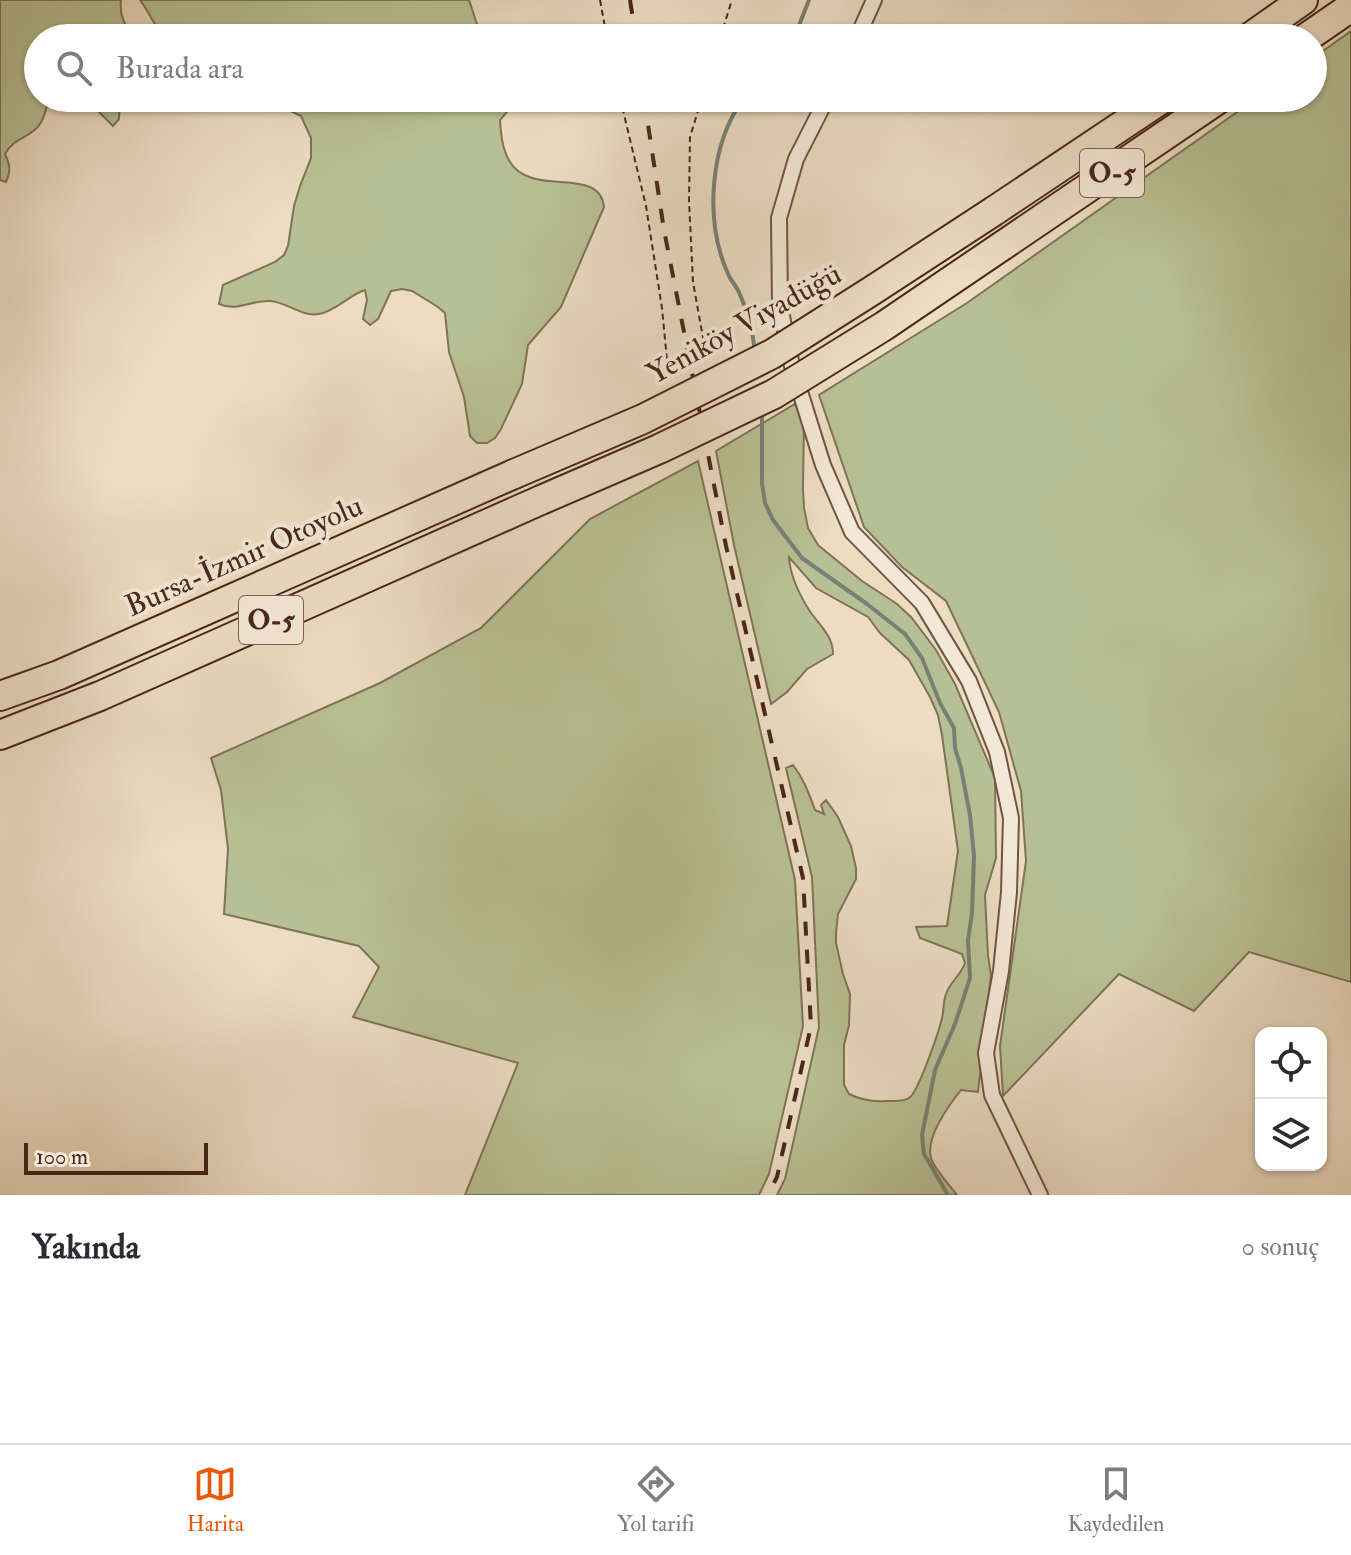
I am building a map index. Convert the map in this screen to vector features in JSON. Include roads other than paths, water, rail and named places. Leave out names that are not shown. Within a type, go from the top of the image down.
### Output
[{"type":"highway","points":[[1269,24],[1303,0]]},
{"type":"highway","points":[[1326,24],[1351,7]]},
{"type":"highway","name":"Yeniköy Viyadüğü","points":[[514,474],[643,419],[772,354],[1143,112]]},
{"type":"highway","name":"O-5","points":[[0,735],[100,696],[659,449],[774,394],[884,326],[1199,112]]},
{"type":"highway","name":"Bursa-İzmir Otoyolu","points":[[0,696],[59,675],[514,474]]},
{"type":"highway","points":[[0,678],[358,542]]},
{"type":"street","points":[[863,24],[874,0]]},
{"type":"street","points":[[820,112],[796,159],[779,218],[780,306],[792,366],[823,465],[852,532],[922,603],[969,681],[997,752],[1011,818],[1009,892],[1001,971],[986,1053],[992,1095],[1040,1195]]},
{"type":"waterway","points":[[800,24],[809,0]]},
{"type":"waterway","points":[[735,112],[717,161],[714,209],[721,255],[745,306],[755,352]]},
{"type":"waterway","points":[[762,412],[762,483],[765,503],[773,520],[802,558],[905,634],[922,658],[954,728],[974,856],[968,940],[970,978],[935,1070],[922,1135],[924,1154],[948,1195]]},
{"type":"railway","points":[[630,0],[634,24]]},
{"type":"railway","points":[[646,112],[664,230],[726,546],[803,878],[811,1026],[777,1177],[768,1195]]}]
